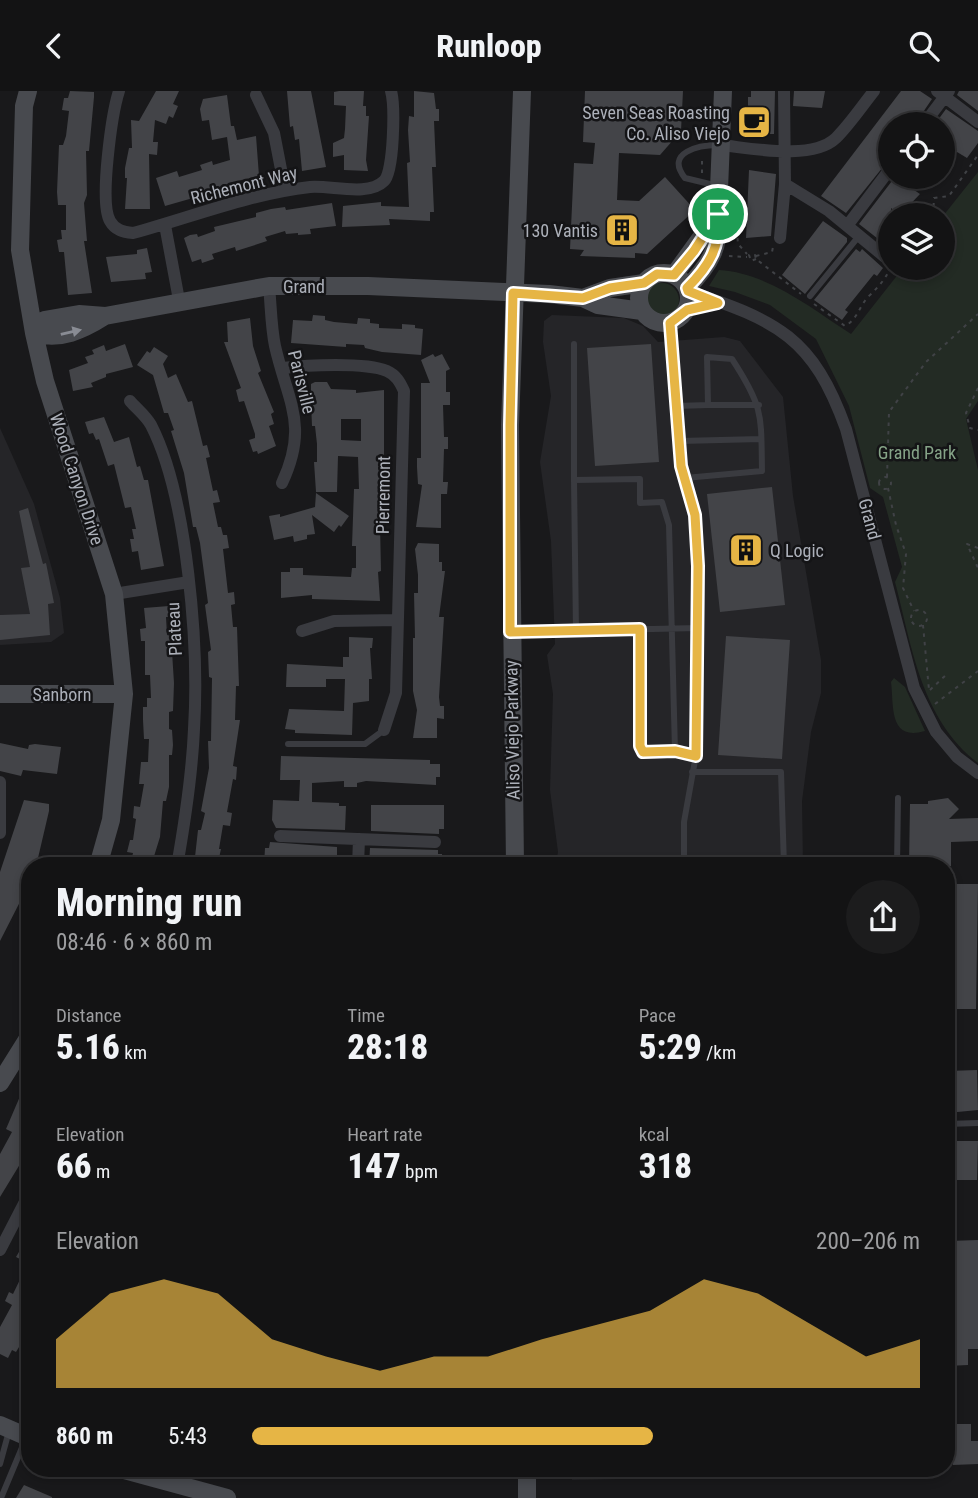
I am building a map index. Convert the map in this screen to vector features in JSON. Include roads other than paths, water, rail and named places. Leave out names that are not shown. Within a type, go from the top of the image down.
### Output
[{"type":"street","name":"Wood Canyon Drive","points":[[28,91],[24,106],[20,250],[44,381],[114,594],[124,694],[111,820],[101,857]]},
{"type":"street","name":"Richemont Way","points":[[119,91],[108,146],[107,206],[109,219],[114,226],[122,232],[133,233],[285,190],[322,186],[370,188],[385,181],[391,169],[391,91]]},
{"type":"street","name":"Aliso Viejo Parkway","points":[[515,857],[510,632],[510,425],[522,91]]},
{"type":"street","points":[[687,310],[688,289],[717,250],[720,233],[718,214],[723,91]]},
{"type":"street","points":[[777,240],[785,184],[785,91]]},
{"type":"street","points":[[720,145],[784,150],[820,148],[835,139],[874,91]]},
{"type":"street","points":[[932,112],[944,93],[978,123]]},
{"type":"street","points":[[256,95],[274,133],[285,190]]},
{"type":"street","points":[[785,184],[847,226],[878,253]]},
{"type":"street","points":[[847,226],[878,185]]},
{"type":"street","points":[[674,275],[694,251],[718,214]]},
{"type":"street","points":[[165,225],[179,300]]},
{"type":"street","points":[[688,289],[674,275],[657,274],[644,283],[639,296],[642,311],[654,322],[670,323],[687,310],[718,303]]},
{"type":"street","name":"Grand","points":[[583,298],[610,288],[644,283]]},
{"type":"street","name":"Grand","points":[[34,333],[44,320],[79,314],[105,316],[179,300],[269,286],[368,286],[513,293],[583,298],[598,305],[642,311]]},
{"type":"street","name":"Parisville","points":[[269,286],[275,346],[283,368],[297,435],[294,458],[282,484]]},
{"type":"street","name":"Grand","points":[[688,289],[718,303],[748,312],[776,327],[803,348],[831,388],[846,429],[914,688],[936,732],[957,758],[978,773]]},
{"type":"street","name":"Pierremont","points":[[283,368],[312,364],[386,370],[398,379],[404,391],[396,693],[384,730]]},
{"type":"street","name":"Plateau","points":[[130,401],[150,424],[159,444],[178,512],[189,582],[195,727],[188,803],[179,857]]},
{"type":"street","points":[[114,594],[189,582]]},
{"type":"street","points":[[302,631],[334,621],[398,620]]},
{"type":"street","name":"Sanborn","points":[[0,694],[124,694]]},
{"type":"street","points":[[0,782],[0,833]]},
{"type":"street","points":[[280,837],[435,842]]},
{"type":"street","points":[[358,857],[359,839]]},
{"type":"street","points":[[0,1083],[21,1050]]},
{"type":"street","points":[[0,1250],[21,1209]]},
{"type":"street","points":[[150,1477],[227,1498]]},
{"type":"street","points":[[527,1477],[527,1498]]},
{"type":"lane","points":[[719,186],[691,181],[681,173],[680,166],[683,154],[695,146],[720,145]]},
{"type":"lane","points":[[810,296],[859,236]]},
{"type":"lane","points":[[670,323],[680,441],[685,478],[695,515],[698,628],[696,756],[684,822],[684,857]]},
{"type":"lane","points":[[574,344],[576,631]]},
{"type":"lane","points":[[685,478],[762,471],[759,405],[755,394],[732,359],[707,357],[708,405]]},
{"type":"lane","points":[[676,406],[759,405]]},
{"type":"lane","points":[[680,441],[761,439]]},
{"type":"lane","points":[[574,480],[640,479],[640,503],[662,502],[665,505],[669,525],[675,751]]},
{"type":"lane","points":[[510,632],[698,628]]},
{"type":"lane","points":[[640,629],[640,746],[643,752],[675,751],[696,756]]},
{"type":"lane","points":[[288,744],[365,744],[384,730]]},
{"type":"lane","points":[[692,772],[781,772],[784,857]]},
{"type":"lane","points":[[897,857],[898,798]]},
{"type":"lane","points":[[955,1124],[978,1123]]},
{"type":"lane","points":[[0,1464],[17,1432]]},
{"type":"lane","points":[[1,1498],[17,1432]]},
{"type":"place","name":"Seven Seas Roasting Co. Aliso Viejo","points":[[754,122]]},
{"type":"place","name":"130 Vantis","points":[[622,230]]},
{"type":"place","name":"Q Logic","points":[[746,550]]},
{"type":"park label","name":"Grand Park","points":[[917,452]]}]
